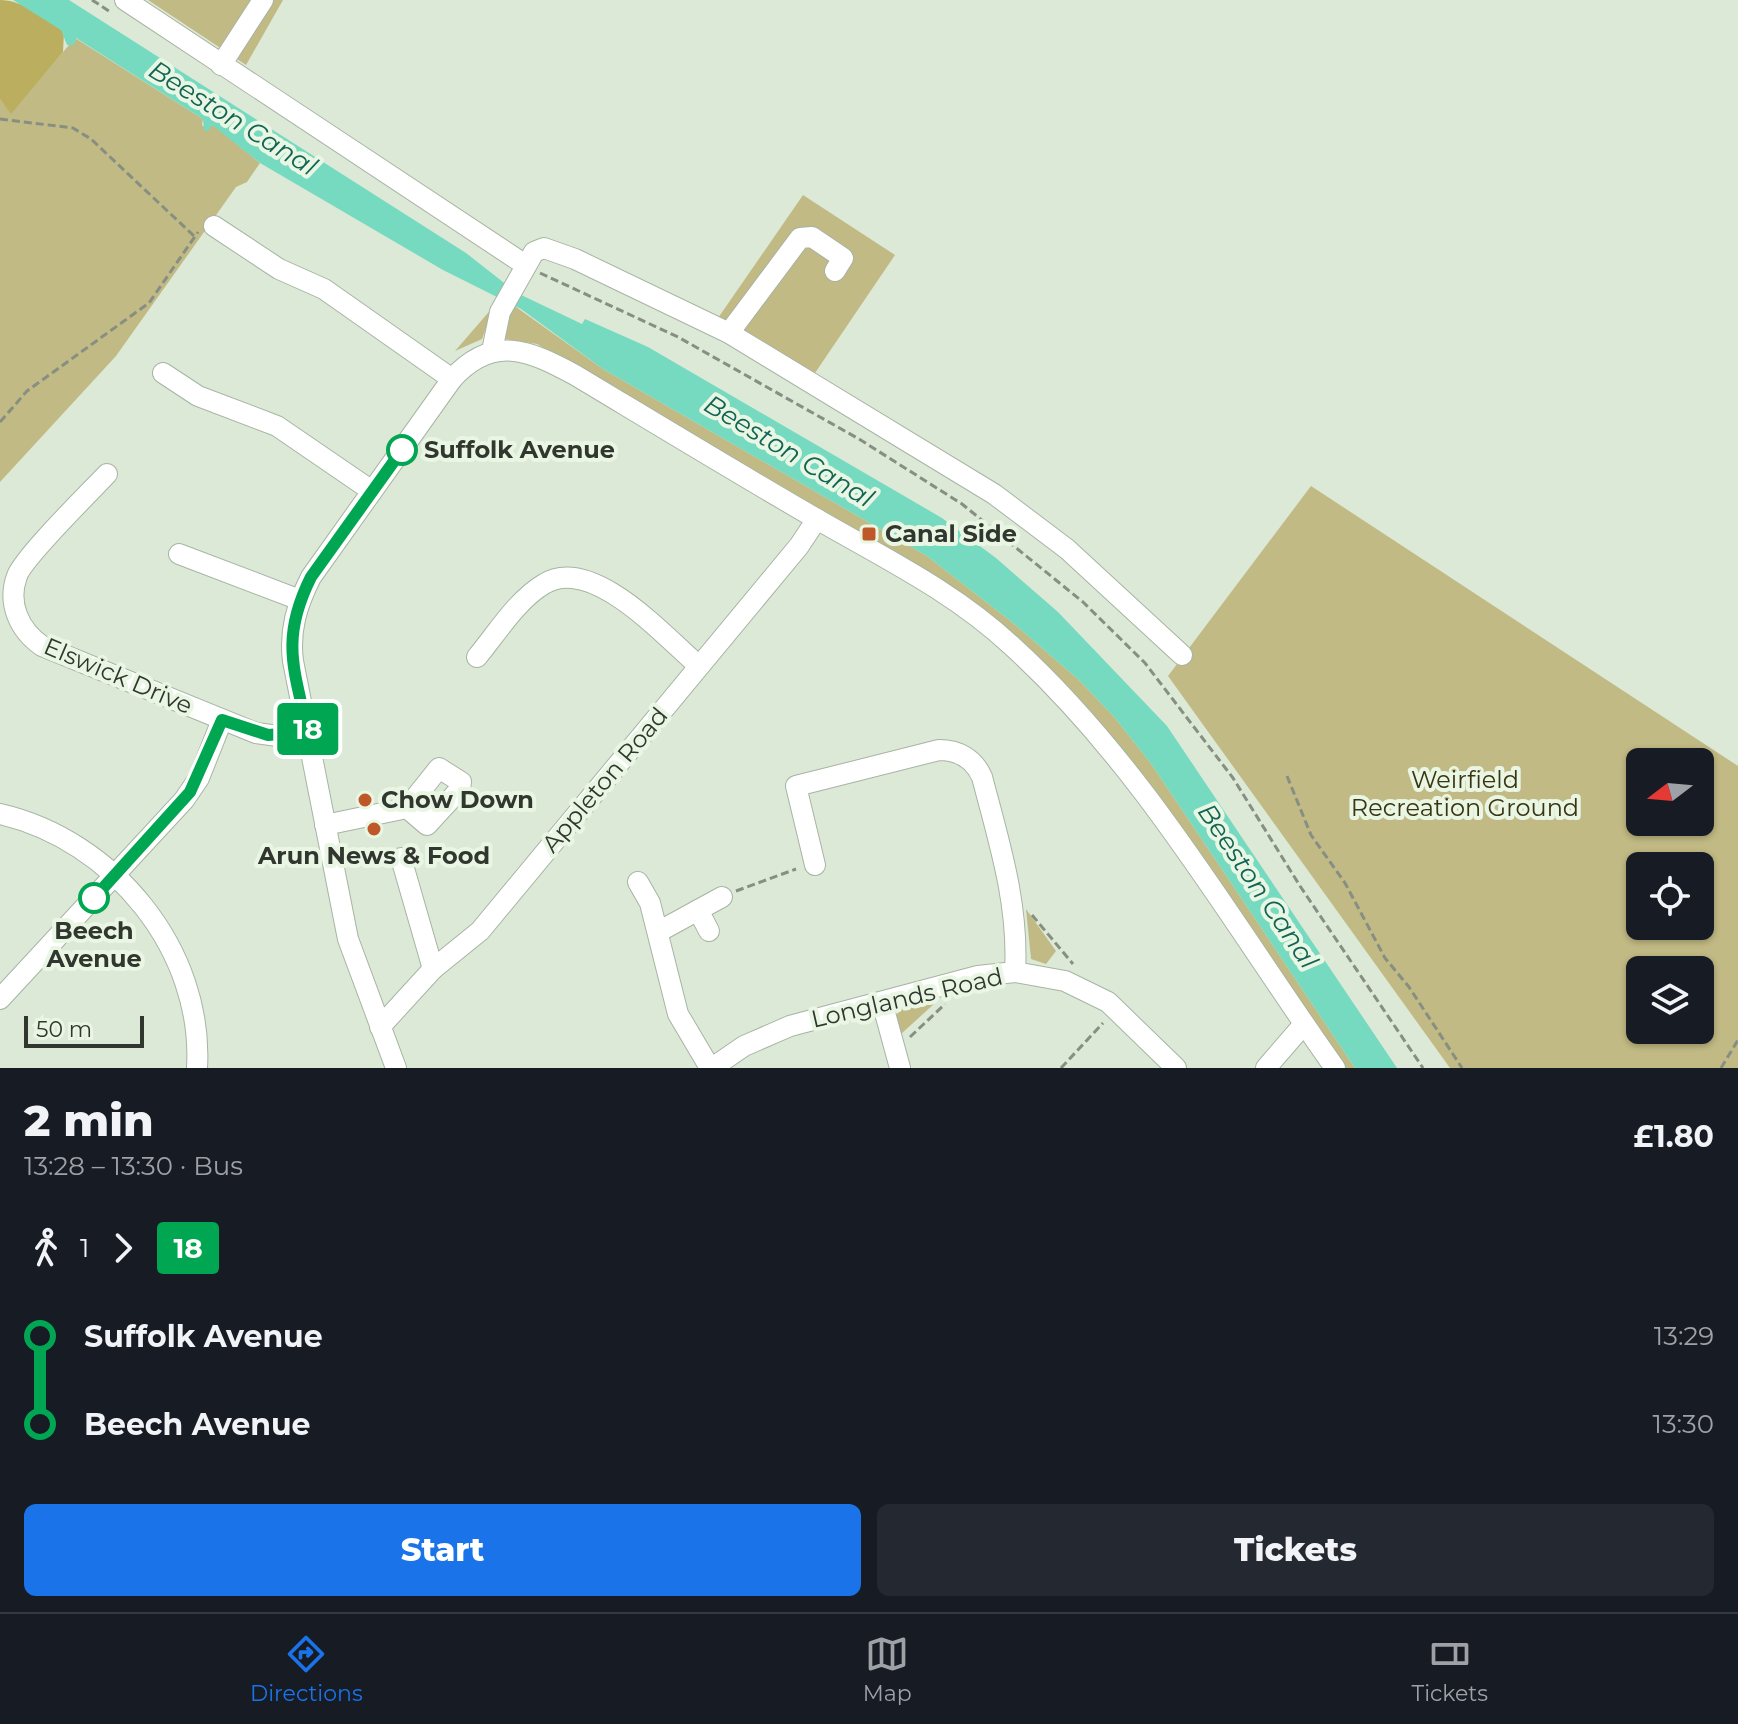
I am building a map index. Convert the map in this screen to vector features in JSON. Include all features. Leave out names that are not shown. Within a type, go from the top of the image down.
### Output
[{"type":"street","points":[[125,0],[521,270]]},
{"type":"street","points":[[221,65],[263,0]]},
{"type":"street","points":[[214,226],[279,269],[324,289],[452,379]]},
{"type":"street","points":[[729,333],[800,238],[812,237],[843,258],[835,271]]},
{"type":"street","points":[[492,351],[500,312],[521,270],[534,252],[544,248],[575,259],[729,333],[994,494],[1067,549],[1182,655]]},
{"type":"street","points":[[396,1068],[348,939],[290,642],[300,600],[311,577],[452,379],[471,360],[492,351],[525,352],[542,357],[943,590],[1011,645],[1058,689],[1191,858],[1335,1068]]},
{"type":"street","points":[[163,373],[198,396],[277,426],[372,491]]},
{"type":"street","name":"Elswick Drive","points":[[107,474],[20,569],[14,587],[17,617],[27,634],[42,646],[222,720],[268,735],[308,732]]},
{"type":"street","name":"Appleton Road","points":[[380,1027],[433,969],[480,931],[799,546],[817,519]]},
{"type":"street","points":[[179,554],[300,600]]},
{"type":"street","points":[[477,657],[537,589],[560,577],[603,586],[699,666]]},
{"type":"street","points":[[0,999],[190,792],[222,720]]},
{"type":"street","points":[[815,865],[796,786],[939,750],[962,754],[975,764],[982,777],[1009,882],[1017,927],[1015,972]]},
{"type":"street","points":[[325,825],[407,808]]},
{"type":"street","points":[[0,814],[50,832],[115,874],[159,929],[181,970],[192,1009],[197,1068]]},
{"type":"street","points":[[401,858],[433,969]]},
{"type":"street","points":[[638,882],[652,910],[678,1014],[711,1068]]},
{"type":"street","points":[[658,932],[722,897]]},
{"type":"street","points":[[698,910],[709,931]]},
{"type":"street","name":"Longlands Road","points":[[711,1068],[744,1046],[790,1026],[978,976],[1015,972],[1065,981],[1116,1008],[1176,1068]]},
{"type":"street","points":[[882,1002],[897,1059]]},
{"type":"street","points":[[1266,1068],[1304,1024]]},
{"type":"path","points":[[0,119],[73,128],[91,139],[195,237]]},
{"type":"path","points":[[0,422],[27,391],[149,303],[201,228],[214,226]]},
{"type":"path","points":[[521,270],[678,337],[859,439],[962,504],[1083,602],[1145,663],[1196,728],[1423,1068]]},
{"type":"path","points":[[1287,776],[1311,835],[1345,883],[1385,958],[1409,987],[1462,1068]]},
{"type":"path","points":[[722,897],[766,877],[815,865]]},
{"type":"path","points":[[1029,910],[1060,951]]},
{"type":"path","points":[[897,1059],[950,999]]},
{"type":"path","points":[[1061,1068],[1116,1008]]},
{"type":"path","points":[[1721,1068],[1738,1040]]},
{"type":"green space","points":[[148,0],[283,0],[246,65]]},
{"type":"green space","points":[[75,38],[203,119],[202,125],[208,130],[212,124],[260,163],[247,182],[236,187],[116,356],[0,482],[0,99],[11,113]]},
{"type":"green space","points":[[803,195],[895,255],[815,373],[716,321]]},
{"type":"green space","points":[[509,302],[603,369],[927,556],[1013,623],[1080,681],[1115,718],[1152,765],[1355,1068],[1345,1068],[1160,806],[930,573],[537,344],[505,339]]},
{"type":"green space","points":[[494,306],[482,339],[455,351]]},
{"type":"green space","name":"Weirfield Recreation Ground","points":[[1311,486],[1711,748],[1626,748],[1626,836],[1714,836],[1714,750],[1738,766],[1738,1068],[1450,1068],[1168,676]]},
{"type":"green space","points":[[1026,909],[1056,951],[1046,964],[1031,959]]},
{"type":"green space","points":[[928,997],[934,1004],[901,1034],[894,1019],[904,1004]]},
{"type":"shaded area","points":[[0,0],[26,7],[64,32],[63,52],[11,114],[0,99]]},
{"type":"water","name":"Beeston Canal","points":[[13,0],[69,0],[466,253],[517,293],[582,324],[585,319],[648,347],[942,518],[996,558],[1058,612],[1167,726],[1397,1068],[1355,1068],[1152,765],[1115,718],[1080,681],[1013,623],[927,556],[603,369],[521,309],[443,270],[260,163],[212,125],[208,131],[204,130],[203,119],[76,38],[74,45],[67,45],[61,30]]},
{"type":"bus line","name":"18","points":[[94,898],[190,792],[199,778],[222,720],[268,735],[308,732],[290,642],[300,600],[311,577],[402,450]]},
{"type":"place","name":"Suffolk Avenue","points":[[402,450]]},
{"type":"place","name":"Canal Side","points":[[869,534]]},
{"type":"place","name":"Chow Down","points":[[365,800]]},
{"type":"place","name":"Arun News & Food","points":[[374,829]]},
{"type":"place","name":"Beech Avenue","points":[[94,898]]}]
